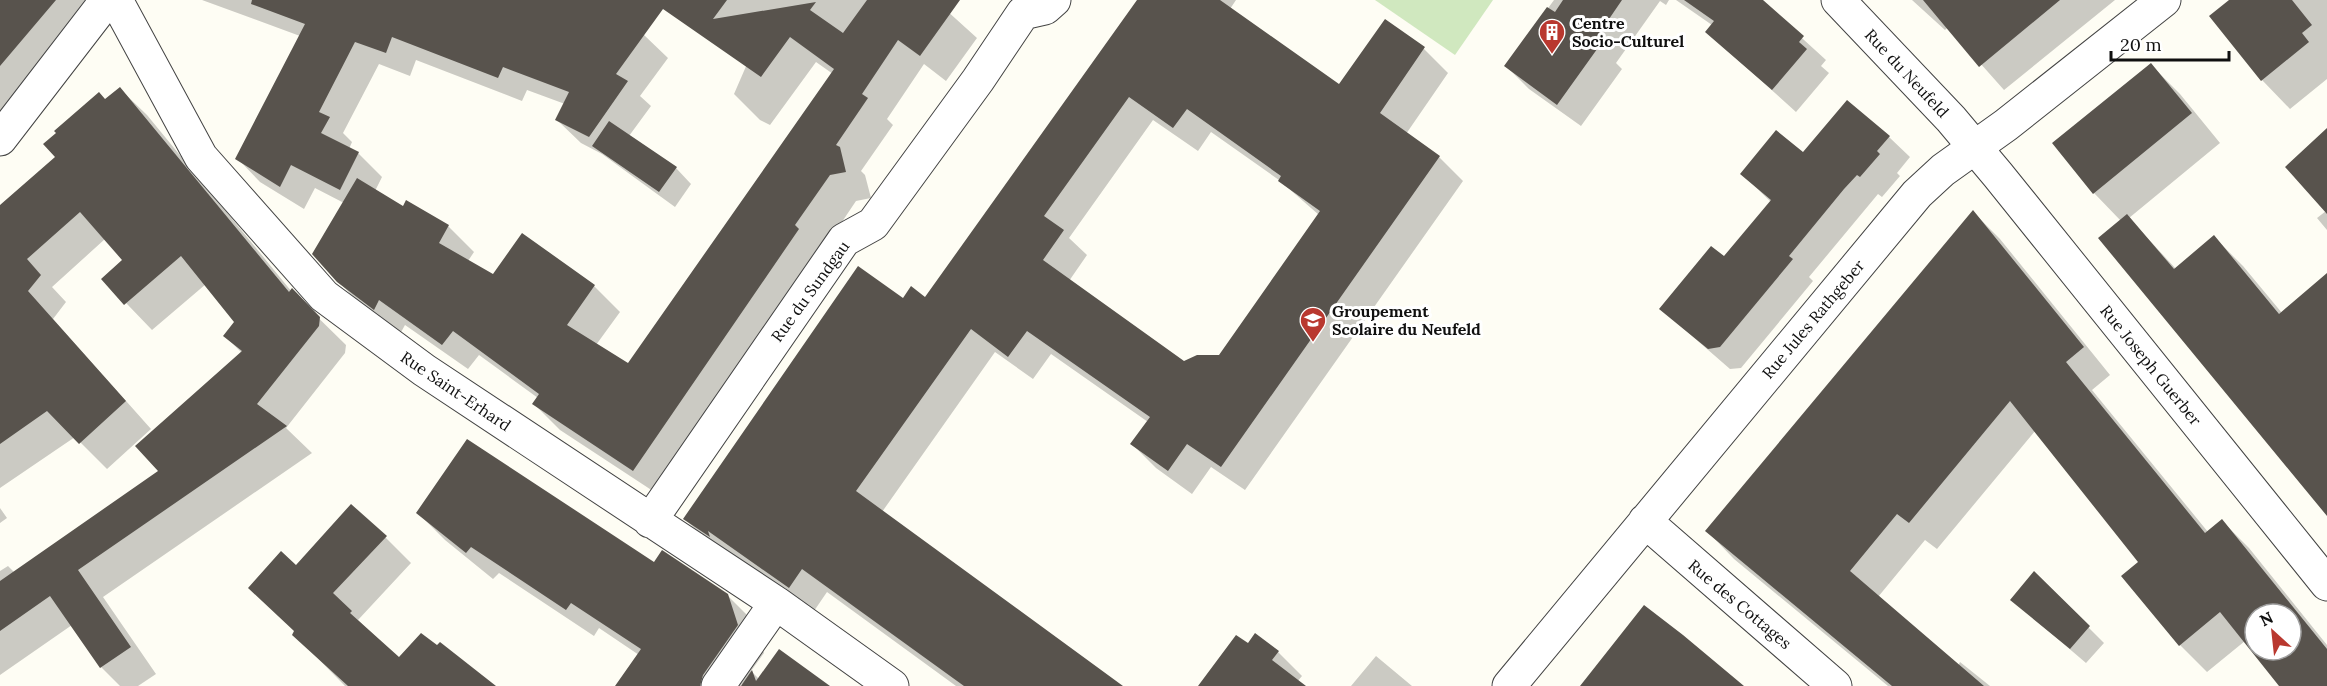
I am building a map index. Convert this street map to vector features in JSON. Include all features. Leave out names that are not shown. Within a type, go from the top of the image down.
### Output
[{"type":"street","points":[[0,139],[107,0]]},
{"type":"street","name":"Rue Saint-Erhard","points":[[116,0],[201,157],[324,296],[424,370],[776,603],[891,686]]},
{"type":"street","name":"Rue du Sundgau","points":[[650,520],[844,240],[873,224],[978,80],[1014,6],[1045,8],[1054,0]]},
{"type":"street","name":"Rue du Neufeld","points":[[1838,0],[1974,148]]},
{"type":"street","name":"Rue Jules Rathgeber","points":[[1509,686],[1917,194],[1943,170],[2164,0]]},
{"type":"street","name":"Rue Joseph Guerber","points":[[1974,148],[2327,584]]},
{"type":"street","name":"Rue des Cottages","points":[[1645,521],[1835,686]]},
{"type":"street","points":[[718,686],[776,603]]},
{"type":"green space","points":[[1375,0],[1493,0],[1455,55]]},
{"type":"building","points":[[0,0],[56,0],[0,66]]},
{"type":"building","points":[[252,0],[727,0],[713,19],[816,2],[810,10],[843,33],[867,0],[960,0],[920,56],[898,40],[862,94],[868,98],[836,145],[840,147],[846,172],[830,175],[795,225],[799,229],[633,471],[532,404],[539,394],[453,331],[442,345],[379,300],[374,310],[337,282],[312,254],[357,178],[403,206],[406,200],[449,225],[439,243],[493,274],[522,233],[595,285],[567,325],[628,363],[834,69],[790,37],[761,77],[663,9],[616,74],[628,81],[589,137],[555,120],[569,92],[503,67],[498,78],[392,37],[386,53],[355,42],[319,112],[330,117],[321,133],[359,152],[340,190],[291,165],[280,187],[235,159],[305,24],[251,4]]},
{"type":"building","points":[[1137,0],[1220,0],[1339,84],[1385,19],[1425,47],[1380,113],[1440,156],[1221,467],[1187,444],[1168,471],[1130,444],[1150,417],[1027,331],[1008,357],[971,329],[856,491],[1123,686],[964,686],[802,569],[789,588],[708,531],[710,537],[683,519],[858,266],[903,298],[911,286],[925,297]],"holes":[[[1129,97],[1173,128],[1187,109],[1281,176],[1278,181],[1320,211],[1219,355],[1197,355],[1184,361],[1043,260],[1064,230],[1044,216]]]},
{"type":"building","name":"Centre Socio-Culturel","points":[[1563,0],[1622,0],[1594,41],[1600,45],[1557,105],[1504,66],[1547,7],[1555,12]]},
{"type":"building","points":[[1684,0],[1763,0],[1804,36],[1799,42],[1807,49],[1772,90],[1705,32],[1714,21]]},
{"type":"building","points":[[1923,0],[2060,0],[1979,67]]},
{"type":"building","points":[[2229,0],[2292,0],[2312,25],[2302,33],[2309,42],[2261,81],[2209,16]]},
{"type":"building","points":[[2151,63],[2192,113],[2093,194],[2052,143]]},
{"type":"building","points":[[120,87],[289,292],[292,288],[320,317],[319,326],[257,404],[287,426],[78,570],[131,647],[100,668],[50,596],[0,631],[0,581],[158,471],[135,446],[242,351],[223,336],[234,322],[181,256],[124,305],[101,279],[122,260],[80,212],[27,259],[41,275],[28,291],[126,401],[79,444],[47,411],[0,444],[0,205],[55,157],[43,144],[56,133],[54,131],[99,92],[105,99]]},
{"type":"building","points":[[1847,100],[1890,136],[1877,151],[1880,154],[1860,177],[1857,175],[1844,189],[1789,256],[1793,259],[1720,347],[1708,349],[1659,309],[1711,246],[1724,256],[1771,200],[1740,174],[1776,130],[1803,152]]},
{"type":"building","points":[[609,121],[677,167],[659,192],[592,146]]},
{"type":"building","points":[[2327,128],[2327,214],[2285,167]]},
{"type":"building","points":[[1973,210],[2084,347],[2066,362],[2205,533],[2222,519],[2289,602],[2243,602],[2243,641],[2220,612],[2179,646],[2121,576],[2138,562],[2010,401],[1909,523],[1897,514],[1850,571],[1984,686],[1892,686],[1705,531]]},
{"type":"building","points":[[2127,214],[2174,269],[2214,235],[2279,314],[2327,273],[2327,516],[2098,238]]},
{"type":"building","points":[[467,439],[654,562],[662,550],[728,594],[738,625],[703,675],[700,686],[615,686],[641,649],[571,603],[566,610],[471,547],[466,553],[416,513]]},
{"type":"building","points":[[351,504],[387,536],[333,593],[352,611],[350,613],[399,657],[421,633],[437,645],[440,642],[496,686],[348,686],[292,635],[294,631],[248,588],[281,551],[296,565]]},
{"type":"building","points":[[2034,571],[2090,626],[2070,649],[2010,600]]},
{"type":"building","points":[[1644,605],[1683,635],[1744,686],[1580,686]]},
{"type":"building","points":[[2303,619],[2327,649],[2327,686],[2279,686],[2260,662],[2303,662]]},
{"type":"building","points":[[1255,633],[1279,651],[1272,660],[1306,686],[1198,686],[1236,635],[1248,643]]},
{"type":"building","points":[[779,649],[830,686],[741,686],[752,670],[756,681]]},
{"type":"place","name":"Centre Socio-Culturel","points":[[1552,55]]},
{"type":"place","name":"Groupement Scolaire du Neufeld","points":[[1313,343]]}]
